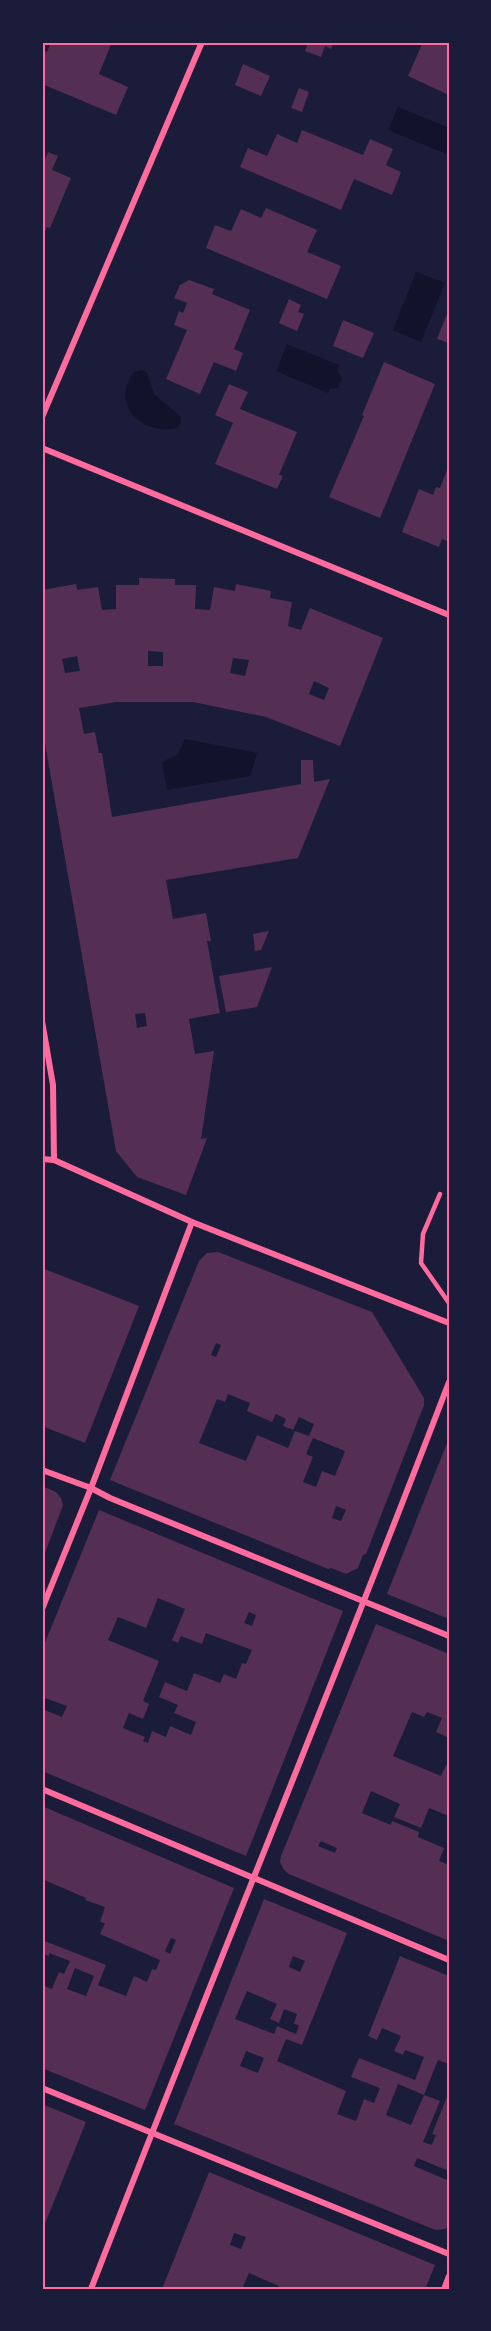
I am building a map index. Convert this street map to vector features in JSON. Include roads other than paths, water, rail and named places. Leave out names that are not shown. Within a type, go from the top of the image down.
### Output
[{"type":"street","points":[[42,417],[202,42]]},
{"type":"street","points":[[42,448],[449,615]]},
{"type":"street","points":[[42,1021],[53,1085],[54,1160]]},
{"type":"street","points":[[42,1159],[54,1160],[192,1222],[449,1323]]},
{"type":"street","points":[[42,1609],[91,1488],[192,1222]]},
{"type":"street","points":[[91,2289],[365,1601],[449,1382]]},
{"type":"street","points":[[42,1470],[91,1488],[110,1498],[449,1636]]},
{"type":"street","points":[[42,1789],[449,1960]]},
{"type":"street","points":[[42,2088],[449,2254]]},
{"type":"street","points":[[444,2289],[449,2276]]},
{"type":"lane","points":[[440,1194],[423,1234],[421,1263],[449,1303]]}]
